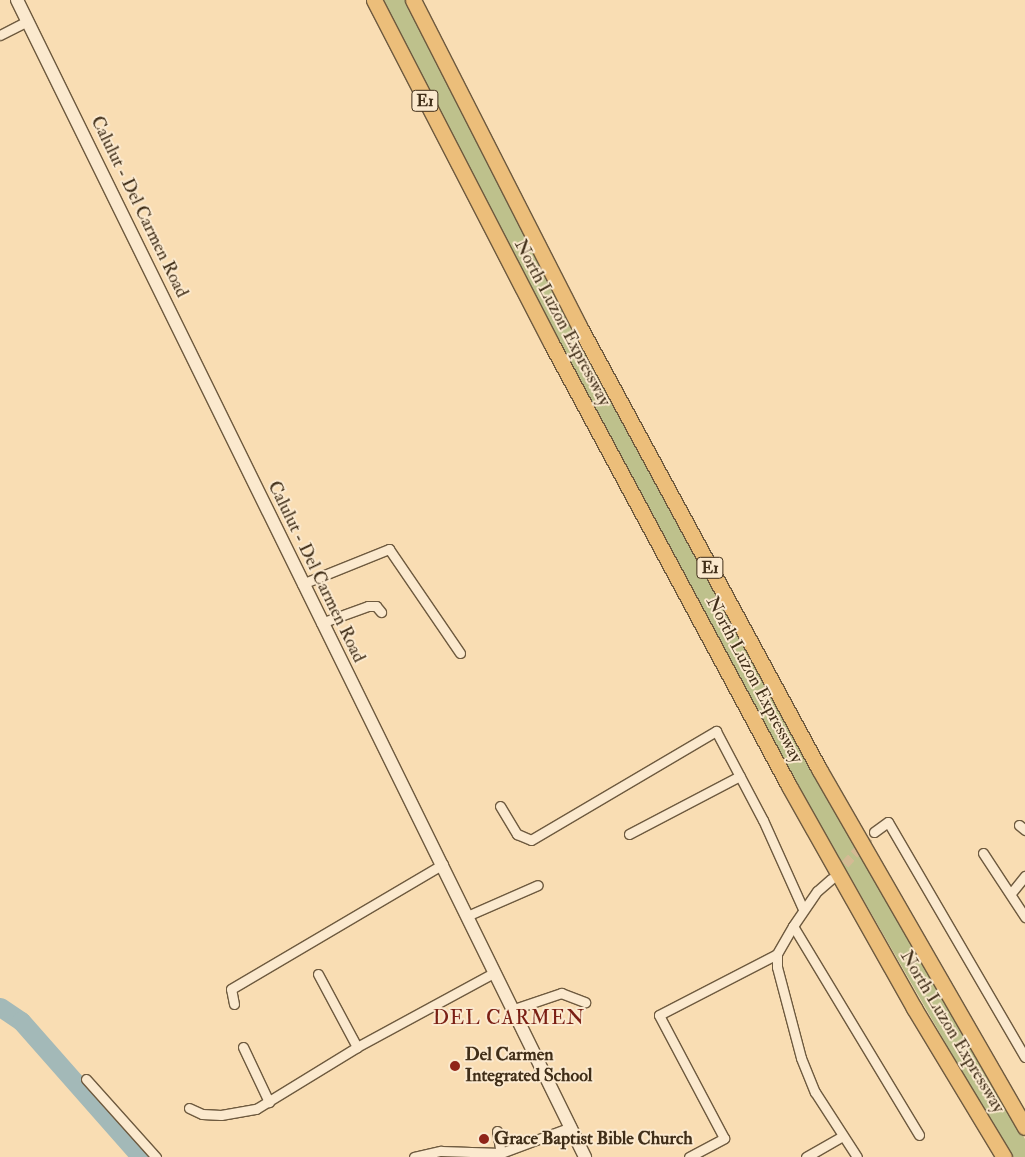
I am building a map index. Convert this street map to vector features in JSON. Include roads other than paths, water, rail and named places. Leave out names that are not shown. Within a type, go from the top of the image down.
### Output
[{"type":"highway","name":"North Luzon Expressway","points":[[374,0],[546,334],[794,795],[914,1008],[1004,1157]]},
{"type":"highway","name":"North Luzon Expressway","points":[[413,0],[579,326],[810,752],[945,994],[1025,1126]]},
{"type":"main road","name":"Calulut - Del Carmen Road","points":[[17,0],[132,227],[302,584],[443,864],[585,1157]]},
{"type":"street","points":[[0,35],[28,21]]},
{"type":"street","points":[[302,584],[389,549],[460,653]]},
{"type":"street","points":[[321,623],[368,606],[376,606],[381,612]]},
{"type":"street","points":[[500,806],[517,834],[531,840],[716,731],[740,776],[803,909]]},
{"type":"street","points":[[629,834],[740,776]]},
{"type":"street","points":[[874,832],[888,822],[1025,1057]]},
{"type":"street","points":[[984,853],[1012,892],[1025,917]]},
{"type":"street","points":[[234,1004],[231,989],[443,864]]},
{"type":"street","points":[[1012,892],[1025,876]]},
{"type":"street","points":[[689,1157],[724,1138],[659,1015],[777,954],[803,909],[831,879]]},
{"type":"street","points":[[467,916],[538,886]]},
{"type":"street","points":[[793,926],[919,1135]]},
{"type":"street","points":[[777,954],[780,983],[801,1058],[841,1137],[857,1157]]},
{"type":"street","points":[[189,1108],[202,1114],[236,1115],[269,1102],[357,1048],[494,972]]},
{"type":"street","points":[[318,974],[357,1048]]},
{"type":"street","points":[[514,1009],[561,993],[584,1002]]},
{"type":"street","points":[[243,1047],[269,1102]]},
{"type":"street","points":[[86,1079],[156,1157]]},
{"type":"street","points":[[414,1157],[441,1151],[501,1153],[571,1127]]},
{"type":"street","points":[[497,1131],[501,1153]]},
{"type":"street","points":[[806,1157],[841,1137]]},
{"type":"waterway","points":[[0,1007],[21,1021],[141,1157]]},
{"type":"tunnel","points":[[836,874],[874,832]]},
{"type":"place","name":"Del Carmen Integrated School","points":[[455,1066]]},
{"type":"place","name":"Grace Baptist Bible Church","points":[[484,1139]]},
{"type":"district","name":"DEL CARMEN","points":[[509,1017]]}]
